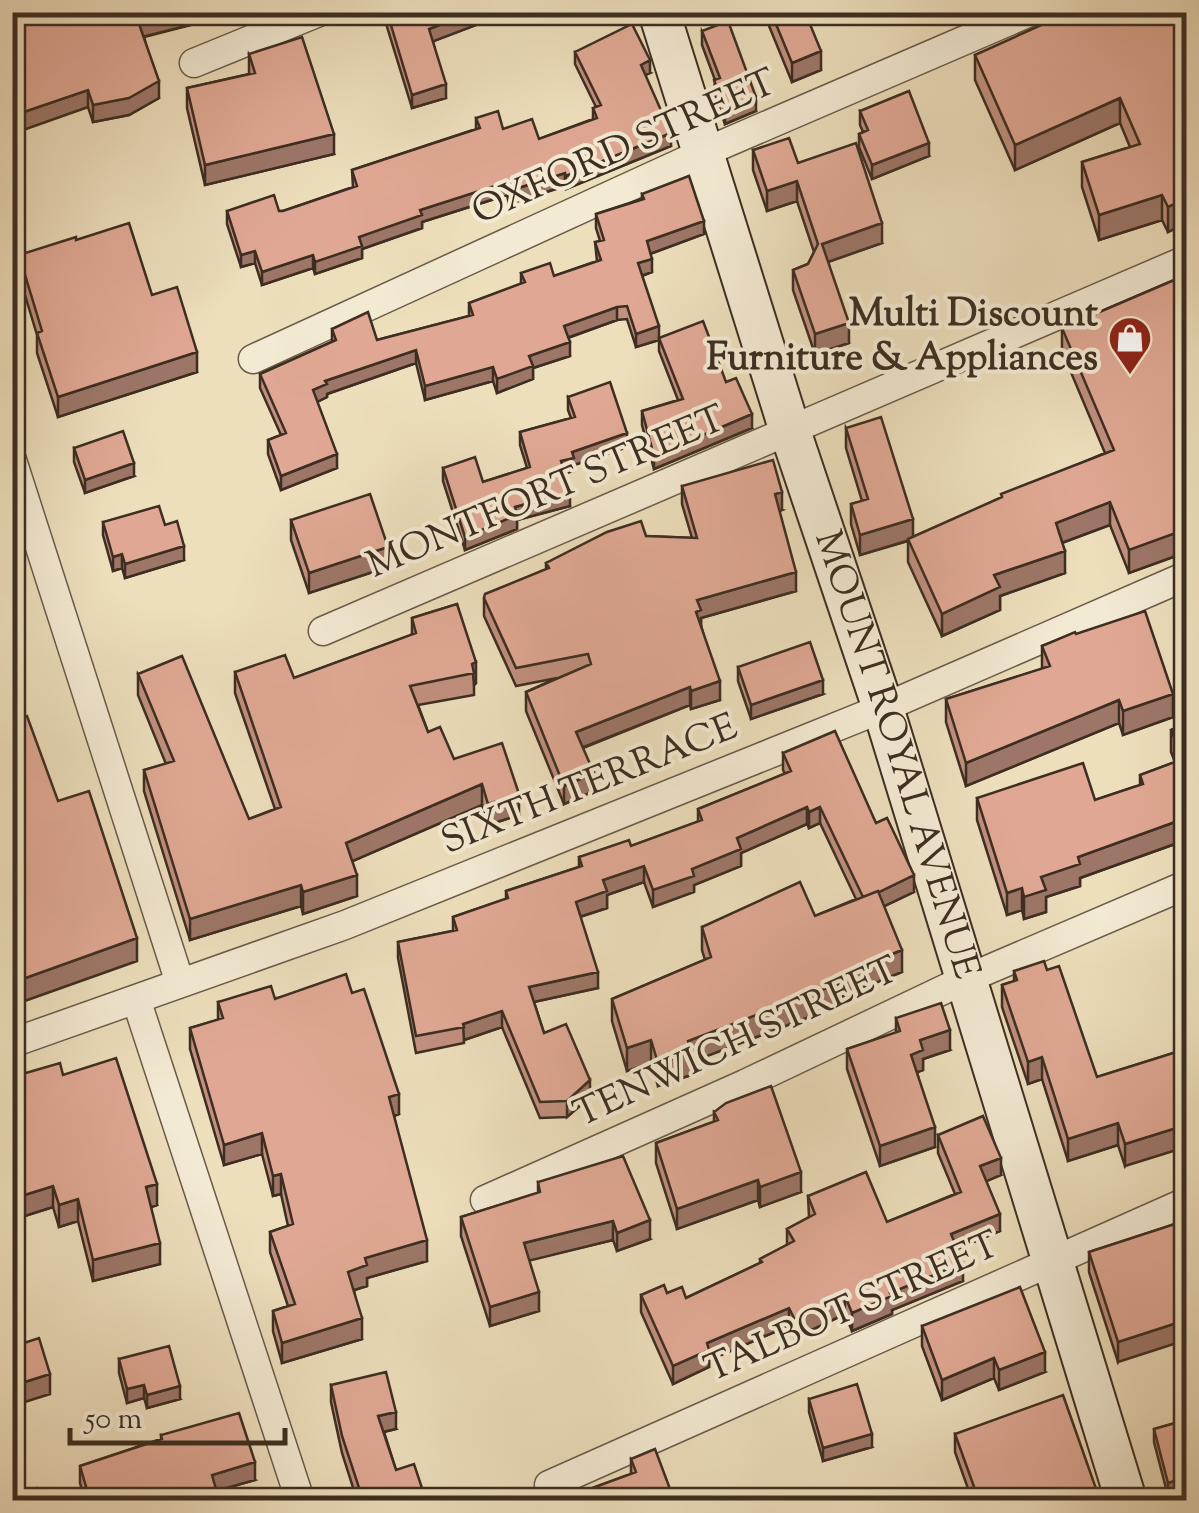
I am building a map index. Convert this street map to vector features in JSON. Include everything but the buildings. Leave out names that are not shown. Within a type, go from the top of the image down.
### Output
[{"type":"street","points":[[194,63],[319,12]]},
{"type":"street","name":"MOUNT ROYAL AVENUE","points":[[659,12],[790,431],[883,708],[1126,1500]]},
{"type":"street","name":"OXFORD STREET","points":[[254,359],[705,152],[1030,12]]},
{"type":"street","name":"MONTFORT STREET","points":[[323,631],[1186,260]]},
{"type":"street","points":[[12,460],[180,983]]},
{"type":"street","name":"SIXTH TERRACE","points":[[12,1042],[345,925],[883,708],[1186,576]]},
{"type":"street","name":"TENWICH STREET","points":[[484,1200],[745,1084],[964,980],[1186,885]]},
{"type":"street","points":[[136,999],[300,1500]]},
{"type":"street","name":"TALBOT STREET","points":[[549,1485],[1186,1202]]},
{"type":"place","name":"Multi Discount Furniture & Appliances","points":[[1130,376]]}]
